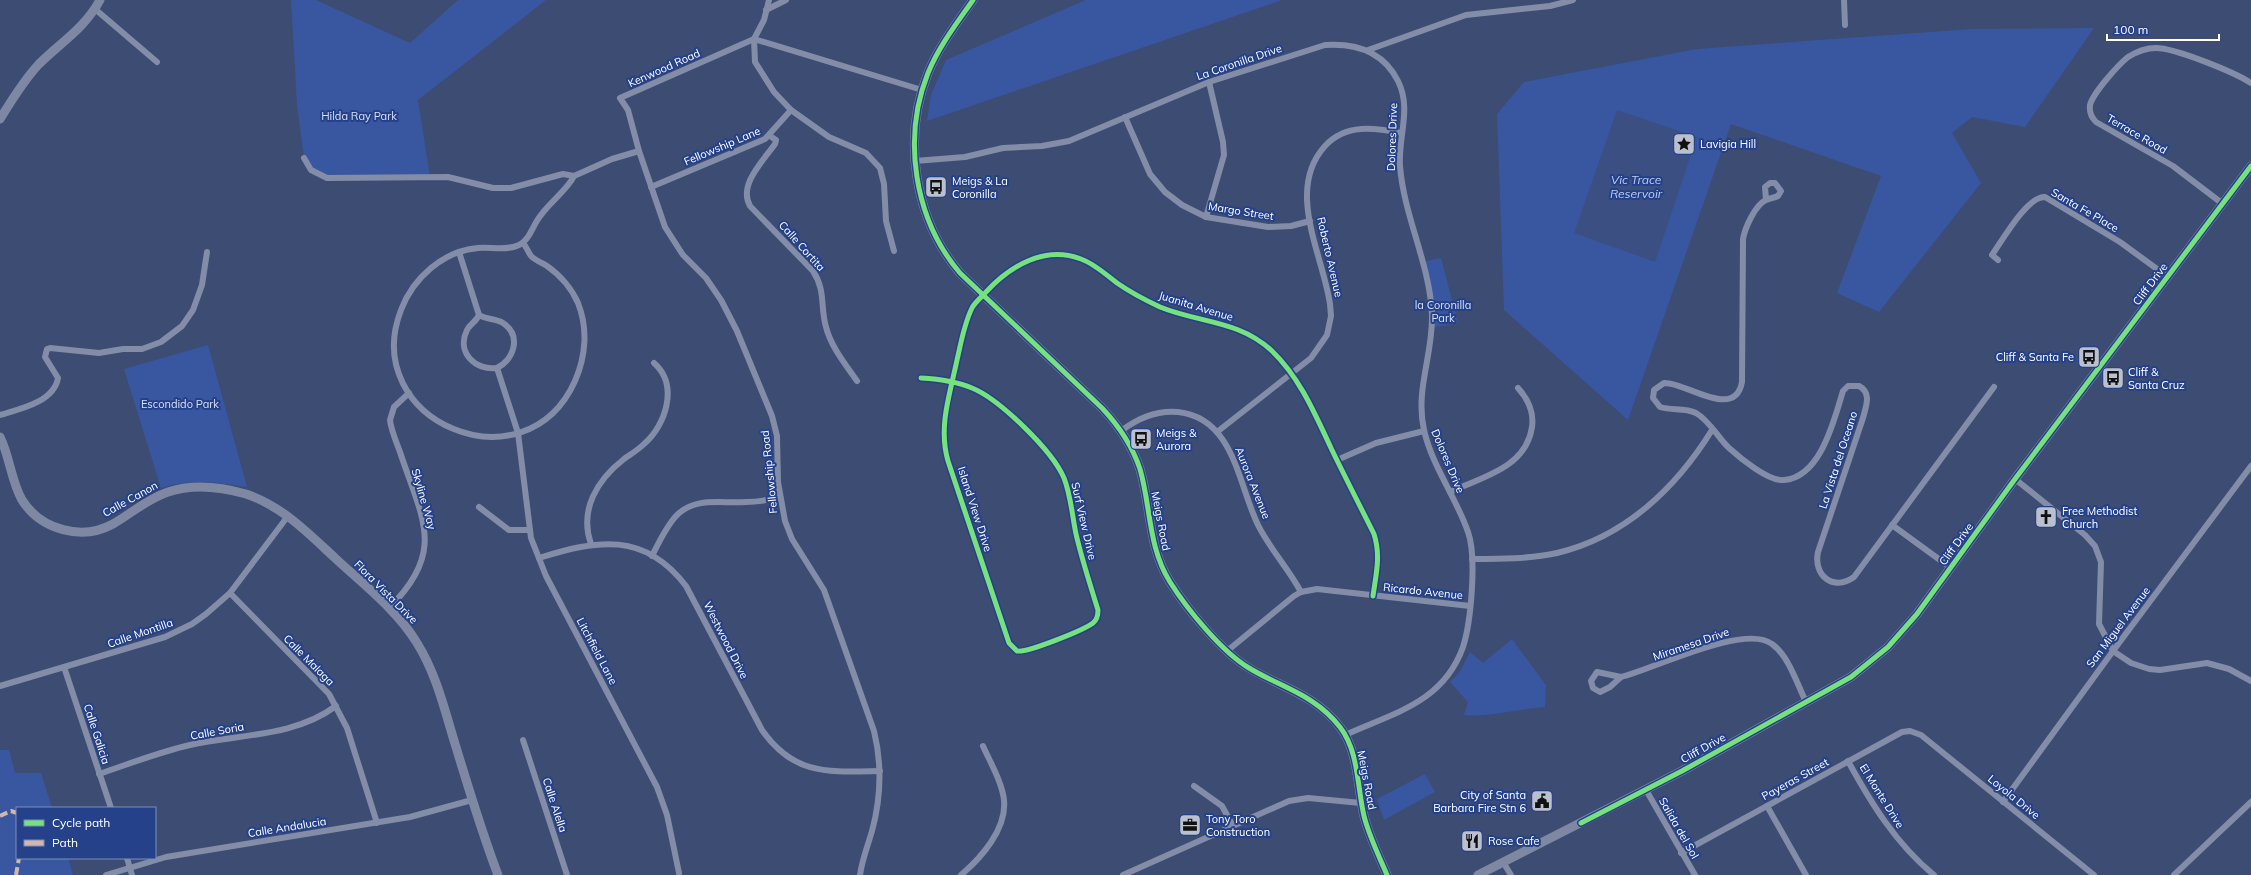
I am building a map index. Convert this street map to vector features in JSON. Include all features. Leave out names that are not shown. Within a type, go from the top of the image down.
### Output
[{"type":"main road","points":[[0,119],[26,80],[44,60],[83,25],[100,0]]},
{"type":"main road","name":"Meigs Road","points":[[973,0],[936,56],[922,90],[916,119],[915,161],[919,191],[935,234],[951,263],[982,296],[1102,408],[1122,431],[1140,468],[1153,540],[1163,568],[1181,597],[1227,651],[1254,671],[1304,695],[1331,716],[1345,735],[1356,764],[1361,803],[1371,838],[1387,875]]},
{"type":"main road","name":"Cliff Drive","points":[[1478,875],[1646,790],[1851,677],[1888,647],[1918,614],[2016,479],[2251,166]]},
{"type":"main road","name":"Calle Canon","points":[[0,437],[22,500],[35,516],[46,524],[65,531],[75,532],[103,528],[149,500],[174,490],[201,487],[232,491]]},
{"type":"main road","name":"Flora Vista Drive","points":[[232,491],[262,500],[288,516],[389,608],[418,644],[436,680],[472,800],[498,875]]},
{"type":"street","points":[[769,0],[764,20],[754,39],[755,62],[774,92],[791,110],[829,137],[866,153],[880,168],[882,174],[886,221],[894,251]]},
{"type":"street","points":[[766,10],[786,0]]},
{"type":"street","points":[[1368,50],[1466,15],[1550,6],[1573,0]]},
{"type":"street","points":[[1844,0],[1845,25]]},
{"type":"street","points":[[95,9],[157,62]]},
{"type":"street","points":[[754,39],[922,90]]},
{"type":"street","name":"Kenwood Road","points":[[639,152],[628,110],[620,98],[754,39]]},
{"type":"street","name":"La Coronilla Drive","points":[[915,161],[974,156],[1003,148],[1056,145],[1069,141],[1209,82],[1316,47],[1339,44],[1368,50]]},
{"type":"street","name":"Terrace Road","points":[[2223,204],[2173,166],[2096,122],[2091,115],[2090,106],[2120,63],[2129,56],[2145,49],[2170,50],[2239,76],[2251,83]]},
{"type":"street","name":"Dolores Drive","points":[[1345,735],[1419,703],[1436,689],[1453,668],[1468,629],[1472,559],[1469,535],[1424,431],[1420,402],[1421,388],[1430,344],[1432,314],[1428,285],[1402,182],[1400,164],[1405,109],[1402,90],[1393,73],[1383,62],[1368,50]]},
{"type":"street","points":[[1206,216],[1224,155],[1223,142],[1209,82]]},
{"type":"street","name":"Fellowship Lane","points":[[651,187],[770,136],[791,110]]},
{"type":"street","name":"Margo Street","points":[[1125,117],[1143,159],[1157,183],[1177,202],[1206,216],[1277,227],[1310,221]]},
{"type":"street","name":"Roberto Avenue","points":[[1217,432],[1292,374],[1311,358],[1323,343],[1331,316],[1329,297],[1310,221],[1307,190],[1310,172],[1319,153],[1328,143],[1343,134],[1359,129],[1376,128],[1402,133]]},
{"type":"street","name":"Calle Cortita","points":[[770,136],[776,140],[775,144],[747,185],[746,198],[750,206],[819,279],[823,294],[826,329],[857,381]]},
{"type":"street","points":[[304,158],[314,173],[332,178],[448,178],[493,188],[505,188],[525,185],[563,174],[574,176],[612,159],[639,152]]},
{"type":"street","name":"Fellowship Road","points":[[639,152],[665,227],[675,243],[714,288],[736,331],[774,424],[778,449],[780,497],[787,528],[824,590],[874,731],[879,755],[880,771],[876,813],[860,875]]},
{"type":"street","points":[[524,242],[531,255],[559,276],[573,294],[582,315],[585,340],[578,374],[565,398],[548,417],[518,434],[485,437],[456,431],[426,413],[409,392],[400,375],[395,350],[397,324],[400,312],[411,289],[421,277],[436,264],[459,252],[470,249],[517,246],[524,242],[548,205],[570,184],[574,176]]},
{"type":"street","name":"Santa Fe Place","points":[[1998,260],[1992,255],[2009,230],[2031,202],[2038,198],[2045,197],[2120,242],[2168,277]]},
{"type":"street","points":[[1472,559],[1517,558],[1556,553],[1605,536],[1625,524],[1661,496],[1685,471],[1712,430],[1705,420],[1695,413],[1683,409],[1660,407],[1655,402],[1653,394],[1657,386],[1664,383],[1719,400],[1731,398],[1740,390],[1742,382],[1742,239],[1746,226],[1766,200]]},
{"type":"street","points":[[0,415],[35,403],[55,389],[58,378],[45,358],[47,349],[58,348],[99,353],[123,349],[142,349],[151,347],[172,335],[182,326],[193,310],[202,285],[207,252]]},
{"type":"street","points":[[459,252],[479,316]]},
{"type":"street","name":"Juanita Avenue","points":[[982,296],[1003,276],[1032,259],[1051,255],[1071,256],[1090,262],[1126,289],[1150,302],[1181,314],[1228,325],[1259,340],[1272,351],[1292,374],[1303,390],[1374,534],[1377,544],[1379,564],[1372,596]]},
{"type":"street","name":"Island View Drive","points":[[982,296],[972,307],[965,327],[943,427],[945,451],[1009,643],[1014,649],[1025,652],[1089,626]]},
{"type":"street","points":[[479,316],[504,323],[513,336],[514,344],[512,356],[497,368],[477,366],[471,361],[465,351],[464,343],[467,331],[479,316]]},
{"type":"street","points":[[591,544],[587,534],[587,514],[589,504],[595,491],[612,470],[652,436],[665,412],[668,391],[666,379],[654,363]]},
{"type":"street","name":"Litchfield Lane","points":[[497,368],[518,434],[533,546],[546,576],[656,787],[667,815],[679,873]]},
{"type":"street","name":"Surf View Drive","points":[[921,378],[952,382],[971,387],[995,401],[1049,454],[1057,466],[1068,489],[1079,548],[1098,610],[1095,621],[1089,626]]},
{"type":"street","name":"La Vista del Oceano","points":[[1712,430],[1722,442],[1747,462],[1770,477],[1783,481],[1802,473],[1815,461],[1824,445],[1843,391],[1848,386],[1859,386],[1867,394],[1866,406],[1818,552],[1816,564],[1820,573],[1832,581],[1841,582],[1850,580],[1857,573],[1994,387]]},
{"type":"street","points":[[1450,492],[1506,467],[1522,453],[1531,435],[1532,424],[1529,405],[1518,388]]},
{"type":"street","name":"Skyline Way","points":[[389,608],[404,594],[418,573],[425,545],[423,524],[390,420],[391,411],[409,392]]},
{"type":"street","name":"Aurora Avenue","points":[[1122,431],[1131,423],[1144,417],[1170,412],[1199,418],[1217,432],[1234,458],[1249,505],[1266,540],[1301,592]]},
{"type":"street","points":[[1337,460],[1376,443],[1424,431]]},
{"type":"street","name":"San Miguel Avenue","points":[[2003,802],[2251,466]]},
{"type":"street","points":[[2016,479],[2085,534],[2094,546],[2101,562],[2099,624],[2113,651],[2131,663],[2149,669],[2160,670],[2207,663],[2229,668],[2251,681]]},
{"type":"street","points":[[652,556],[671,523],[678,515],[694,505],[715,502],[751,502],[780,497]]},
{"type":"street","points":[[479,507],[509,530],[530,530]]},
{"type":"street","name":"Calle Montilla","points":[[0,686],[176,632],[206,614],[230,593],[288,516]]},
{"type":"street","points":[[1892,525],[1951,568]]},
{"type":"street","name":"Westwood Drive","points":[[539,558],[591,544],[623,545],[652,556],[670,568],[686,586],[762,730],[779,751],[798,763],[822,771],[880,771]]},
{"type":"street","name":"Ricardo Avenue","points":[[1301,592],[1318,589],[1470,606]]},
{"type":"street","points":[[1227,651],[1301,592]]},
{"type":"street","name":"Calle Malaga","points":[[230,593],[265,631],[320,683],[336,706],[346,728],[377,823]]},
{"type":"street","name":"Miramesa Drive","points":[[1621,677],[1597,672],[1591,681],[1592,685],[1600,692],[1610,687],[1621,677],[1718,644],[1750,637],[1758,638],[1772,643],[1782,654],[1806,702]]},
{"type":"street","name":"Calle Galicia","points":[[64,667],[111,807]]},
{"type":"street","name":"Calle Soria","points":[[99,774],[191,745],[301,726],[326,714],[336,706]]},
{"type":"street","name":"Payeras Street","points":[[1681,853],[1902,732],[1910,731],[1921,735]]},
{"type":"street","name":"Loyola Drive","points":[[1921,735],[2094,875]]},
{"type":"street","name":"Calle Alella","points":[[523,740],[567,875]]},
{"type":"street","points":[[961,875],[991,842],[1000,824],[1004,809],[1003,795],[983,746]]},
{"type":"street","name":"El Monte Drive","points":[[1848,761],[1887,825],[1913,856],[1934,875]]},
{"type":"street","points":[[1194,786],[1222,806],[1233,826]]},
{"type":"street","name":"Salida del Sol","points":[[1646,790],[1695,875]]},
{"type":"street","points":[[1123,875],[1289,801],[1300,799],[1361,803]]},
{"type":"street","name":"Calle Andalucia","points":[[106,875],[166,857],[428,814],[472,800]]},
{"type":"street","points":[[2174,875],[2251,802]]},
{"type":"street","points":[[1767,806],[1806,875]]},
{"type":"street","points":[[127,859],[132,875]]},
{"type":"street","points":[[1503,862],[1511,875]]},
{"type":"green space","name":"Hilda Ray Park","points":[[291,0],[316,0],[410,43],[458,0],[546,0],[418,100],[430,177],[318,175],[304,158],[297,105]]},
{"type":"green space","points":[[1086,0],[1282,0],[927,121],[931,95],[946,60]]},
{"type":"green space","points":[[2094,28],[2025,127],[1972,117],[1952,133],[1981,183],[1879,312],[1837,293],[1881,176],[1731,124],[1628,420],[1504,310],[1497,114],[1524,82],[1697,49],[1972,29]]},
{"type":"green space","name":"la Coronilla Park","points":[[1441,258],[1458,323],[1431,328],[1432,314],[1422,262]]},
{"type":"green space","name":"Escondido Park","points":[[208,345],[247,487],[193,482],[161,488],[124,369]]},
{"type":"green space","points":[[1512,639],[1546,685],[1545,707],[1484,715],[1464,715],[1468,702],[1450,682],[1459,673],[1470,652],[1483,663]]},
{"type":"green space","points":[[0,750],[9,750],[15,773],[41,773],[52,807],[16,807],[16,859],[68,859],[73,875],[0,875]]},
{"type":"green space","points":[[1425,774],[1435,792],[1384,820],[1377,799]]},
{"type":"water","name":"Vic Trace Reservoir","points":[[1617,110],[1697,137],[1655,262],[1574,233]]},
{"type":"marked path","points":[[0,816],[11,811],[16,813]]},
{"type":"marked path","points":[[16,875],[19,859]]},
{"type":"cycle path","points":[[973,0],[937,53],[928,73],[920,98],[916,124],[915,151],[917,177],[923,203],[932,228],[944,252],[960,273],[1102,408],[1119,429],[1129,444],[1140,469],[1144,483],[1154,541],[1163,569],[1177,593],[1195,617],[1217,641],[1239,661],[1261,675],[1308,699],[1330,716],[1340,727],[1351,747],[1364,816],[1374,846],[1387,875]]},
{"type":"cycle path","points":[[1581,823],[1682,771],[1851,677],[1888,647],[1917,614],[2015,479],[2251,166]]},
{"type":"cycle path","points":[[921,378],[934,379],[947,381],[953,382],[960,384],[972,388],[996,403],[1010,414],[1037,440],[1058,467],[1064,478],[1070,499],[1078,544],[1098,610],[1097,616],[1093,623],[1079,631],[1043,645],[1023,651],[1017,651],[1009,643],[948,461],[944,436],[948,398],[951,385],[954,373],[961,340],[972,308],[986,292],[1006,274],[1017,266],[1041,256],[1068,255],[1086,261],[1127,290],[1160,307],[1218,323],[1246,333],[1272,351],[1291,373],[1306,397],[1374,534],[1378,557],[1373,596]]},
{"type":"place","name":"Lavigia Hill","points":[[1684,144]]},
{"type":"place","name":"Meigs & La Coronilla","points":[[936,187]]},
{"type":"place","name":"Cliff & Santa Fe","points":[[2089,357]]},
{"type":"place","name":"Cliff & Santa Cruz","points":[[2113,378]]},
{"type":"place","name":"Meigs & Aurora","points":[[1141,439]]},
{"type":"place","name":"Free Methodist Church","points":[[2046,517]]},
{"type":"place","name":"City of Santa Barbara Fire Stn 6","points":[[1542,801]]},
{"type":"place","name":"Tony Toro Construction","points":[[1190,825]]},
{"type":"place","name":"Rose Cafe","points":[[1472,841]]}]
